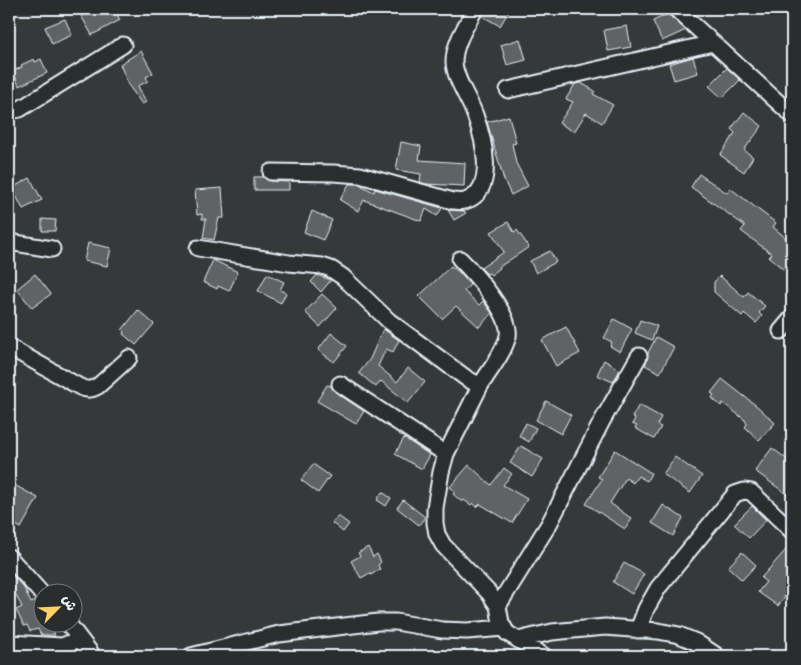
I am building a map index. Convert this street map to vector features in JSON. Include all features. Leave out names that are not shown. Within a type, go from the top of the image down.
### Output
[{"type":"street","points":[[271,172],[333,173],[360,176],[453,201],[465,201],[472,196],[481,188],[485,178],[485,153],[475,114],[460,83],[454,63],[456,51],[475,9]]},
{"type":"street","points":[[676,9],[792,115]]},
{"type":"street","points":[[508,90],[713,43]]},
{"type":"street","points":[[9,110],[20,109],[123,45]]},
{"type":"street","points":[[9,242],[52,249]]},
{"type":"street","points":[[198,248],[289,263],[322,266],[330,269],[344,277],[389,321],[466,378],[480,386]]},
{"type":"street","points":[[460,259],[488,291],[509,330],[503,348],[480,386],[446,454],[435,508],[437,534],[453,556],[489,593],[498,606],[501,623],[507,633],[544,656]]},
{"type":"street","points":[[780,331],[792,318]]},
{"type":"street","points":[[9,347],[80,388],[87,390],[98,386],[130,358]]},
{"type":"street","points":[[498,606],[549,524],[602,420],[639,356]]},
{"type":"street","points":[[340,384],[446,454]]},
{"type":"street","points":[[638,630],[658,588],[735,494],[744,491],[751,492],[792,531]]},
{"type":"street","points":[[9,557],[32,583]]},
{"type":"street","points":[[191,656],[279,634],[378,622],[396,622],[442,630],[467,631],[504,628]]},
{"type":"street","points":[[518,640],[552,632],[605,627],[658,631],[679,635],[696,642],[717,656]]},
{"type":"street","points":[[75,632],[93,656]]},
{"type":"street","points":[[9,643],[62,646],[80,639]]},
{"type":"building","points":[[85,9],[114,9],[120,20],[92,35],[79,12]]},
{"type":"building","points":[[485,9],[510,9],[500,26],[482,16]]},
{"type":"building","points":[[668,14],[686,30],[662,41],[653,21]]},
{"type":"building","points":[[65,19],[72,35],[52,44],[45,27]]},
{"type":"building","points":[[627,26],[631,47],[608,51],[604,30]]},
{"type":"building","points":[[520,39],[526,60],[507,65],[501,45]]},
{"type":"building","points":[[141,51],[153,73],[146,77],[148,81],[138,86],[146,102],[142,104],[129,86],[120,64]]},
{"type":"building","points":[[693,57],[698,73],[674,80],[669,64]]},
{"type":"building","points":[[34,59],[35,62],[41,59],[47,73],[19,86],[13,71]]},
{"type":"building","points":[[727,68],[740,80],[722,98],[709,86]]},
{"type":"building","points":[[581,83],[595,91],[593,94],[613,105],[602,123],[586,113],[574,132],[559,123],[573,102],[566,99],[575,84]]},
{"type":"building","points":[[744,112],[762,126],[744,150],[753,157],[744,172],[720,155],[735,133],[731,129]]},
{"type":"building","points":[[509,116],[516,143],[512,144],[516,163],[528,186],[511,195],[504,180],[487,122]]},
{"type":"building","points":[[401,142],[421,146],[419,160],[465,163],[464,186],[426,184],[420,182],[421,174],[396,170]]},
{"type":"building","points":[[699,174],[727,193],[730,188],[776,223],[773,227],[792,243],[792,274],[786,268],[784,270],[769,257],[772,254],[741,231],[745,226],[691,187]]},
{"type":"building","points":[[254,177],[263,177],[271,181],[289,182],[289,190],[254,190]]},
{"type":"building","points":[[30,178],[42,200],[23,209],[12,188]]},
{"type":"building","points":[[349,184],[358,184],[374,192],[375,189],[442,208],[437,216],[426,209],[421,221],[364,200],[358,211],[340,200]]},
{"type":"building","points":[[222,188],[224,218],[219,218],[214,240],[203,238],[206,219],[202,219],[202,214],[197,215],[195,190]]},
{"type":"building","points":[[448,210],[464,211],[466,213],[454,220]]},
{"type":"building","points":[[312,211],[332,220],[323,240],[304,232]]},
{"type":"building","points":[[42,219],[56,220],[55,231],[42,231]]},
{"type":"building","points":[[508,222],[514,232],[517,230],[529,247],[499,267],[491,275],[487,274],[481,268],[504,252],[491,232]]},
{"type":"building","points":[[88,243],[111,248],[107,266],[84,261]]},
{"type":"building","points":[[550,251],[556,262],[536,273],[530,261]]},
{"type":"building","points":[[213,260],[238,272],[229,291],[218,286],[217,289],[203,282]]},
{"type":"building","points":[[451,266],[470,285],[464,291],[479,305],[483,301],[492,313],[479,327],[456,306],[442,319],[419,296]]},
{"type":"building","points":[[35,274],[51,294],[32,308],[17,289]]},
{"type":"building","points":[[267,274],[284,282],[280,290],[286,293],[281,303],[258,291]]},
{"type":"building","points":[[317,275],[331,280],[321,292],[311,282]]},
{"type":"building","points":[[720,276],[744,297],[748,292],[765,306],[759,313],[762,316],[756,323],[744,313],[742,316],[714,292],[714,282]]},
{"type":"building","points":[[322,294],[337,308],[320,327],[305,312]]},
{"type":"building","points":[[138,310],[154,324],[136,345],[123,334],[122,330]]},
{"type":"building","points":[[614,319],[632,329],[620,352],[610,346],[612,342],[604,338]]},
{"type":"building","points":[[640,320],[657,326],[652,340],[635,333]]},
{"type":"building","points":[[566,327],[580,353],[556,366],[542,340]]},
{"type":"building","points":[[383,329],[399,340],[393,352],[386,349],[378,366],[397,382],[408,368],[425,382],[408,403],[381,381],[376,387],[359,373],[370,359]]},
{"type":"building","points":[[331,333],[347,346],[334,362],[318,350]]},
{"type":"building","points":[[656,337],[674,347],[660,373],[645,365],[648,353]]},
{"type":"building","points":[[604,360],[620,370],[613,382],[597,375]]},
{"type":"building","points":[[722,379],[775,423],[759,440],[745,427],[747,424],[745,420],[723,403],[721,406],[712,398],[714,395],[711,393]]},
{"type":"building","points":[[327,385],[364,411],[356,424],[317,401]]},
{"type":"building","points":[[546,401],[571,415],[561,434],[536,420]]},
{"type":"building","points":[[639,405],[661,417],[657,425],[661,427],[654,439],[635,428],[637,426],[632,424],[635,419],[632,417]]},
{"type":"building","points":[[526,423],[536,428],[529,442],[519,436]]},
{"type":"building","points":[[404,438],[430,455],[422,469],[395,454]]},
{"type":"building","points":[[521,446],[543,459],[532,477],[510,463]]},
{"type":"building","points":[[772,448],[792,463],[792,498],[755,471]]},
{"type":"building","points":[[615,450],[651,473],[647,481],[638,476],[633,483],[626,478],[610,503],[632,519],[625,529],[586,504],[602,479],[598,477]]},
{"type":"building","points":[[675,457],[702,476],[690,493],[663,474]]},
{"type":"building","points":[[313,464],[330,476],[318,493],[301,480]]},
{"type":"building","points":[[469,465],[491,485],[504,468],[512,474],[503,485],[527,499],[512,523],[480,504],[477,507],[473,503],[471,505],[464,500],[462,502],[453,494],[455,491],[450,487]]},
{"type":"building","points":[[9,482],[38,498],[21,528],[9,521]]},
{"type":"building","points":[[382,492],[391,498],[386,506],[377,500]]},
{"type":"building","points":[[403,500],[425,517],[419,525],[397,508]]},
{"type":"building","points":[[663,505],[683,518],[673,536],[652,523]]},
{"type":"building","points":[[752,506],[766,520],[749,538],[734,524]]},
{"type":"building","points":[[338,516],[349,524],[343,532],[332,523]]},
{"type":"building","points":[[792,543],[792,586],[778,606],[758,592],[766,582],[761,578]]},
{"type":"building","points":[[368,547],[373,557],[377,554],[381,562],[378,565],[380,569],[371,575],[370,573],[361,578],[351,561],[360,556],[358,553]]},
{"type":"building","points":[[742,552],[756,565],[742,580],[728,567]]},
{"type":"building","points":[[624,563],[644,574],[632,594],[613,582]]},
{"type":"building","points":[[11,574],[24,588],[32,602],[32,630],[30,631],[27,625],[24,626],[16,610],[22,607],[13,590],[9,593],[9,575]]},
{"type":"building","points":[[40,632],[54,632],[55,635],[41,635]]}]
